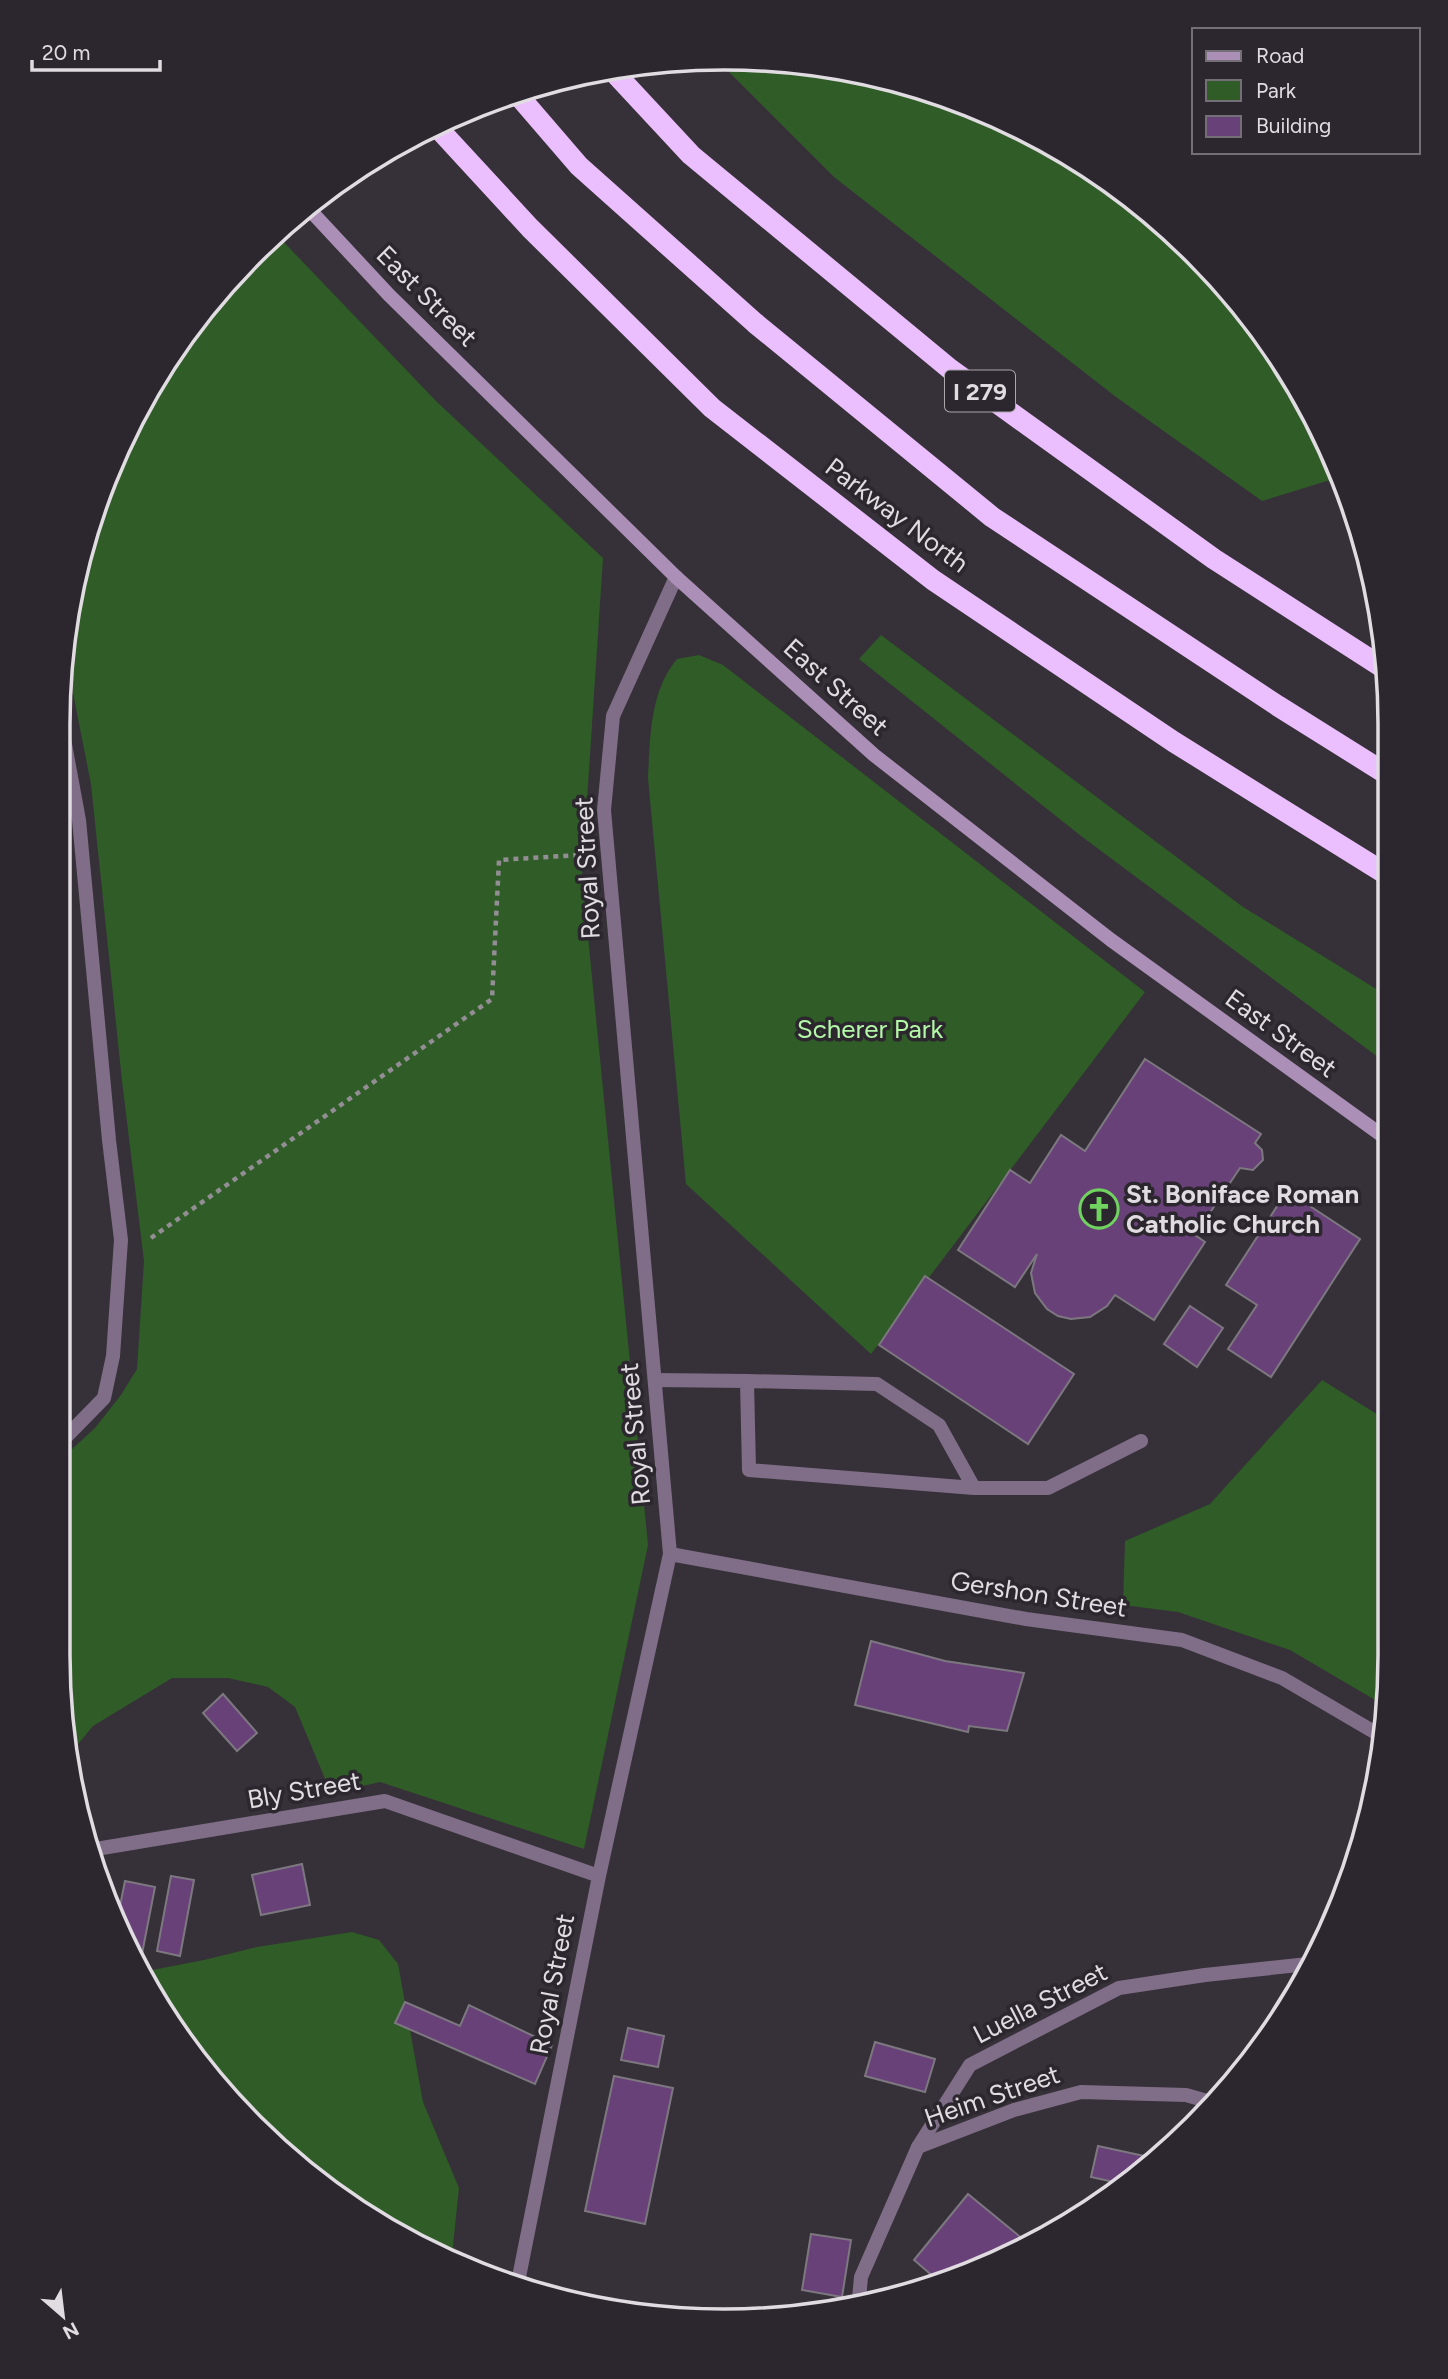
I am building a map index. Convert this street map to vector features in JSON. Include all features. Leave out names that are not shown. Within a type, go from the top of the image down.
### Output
[{"type":"highway","name":"I 279","points":[[620,79],[691,155],[950,369],[1213,559],[1375,661]]},
{"type":"highway","points":[[524,102],[579,166],[755,323],[992,517],[1378,769]]},
{"type":"highway","name":"Parkway North","points":[[443,134],[530,228],[712,408],[933,580],[1174,742],[1378,870]]},
{"type":"main road","name":"East Street","points":[[314,215],[389,295],[677,577],[874,755],[1111,940],[1378,1133]]},
{"type":"street","name":"Royal Street","points":[[519,2276],[599,1876],[670,1554],[604,810],[613,716],[677,577]]},
{"type":"street","points":[[70,771],[79,820],[121,1240],[113,1356],[104,1398],[70,1433]]},
{"type":"street","points":[[655,1380],[877,1384],[939,1425],[974,1488]]},
{"type":"street","points":[[747,1381],[749,1470],[974,1488],[1048,1488],[1141,1441]]},
{"type":"street","name":"Gershon Street","points":[[670,1554],[1026,1619],[1182,1640],[1282,1678],[1373,1731]]},
{"type":"street","name":"Bly Street","points":[[100,1848],[385,1801],[599,1876]]},
{"type":"street","name":"Luella Street","points":[[859,2294],[861,2277],[918,2147],[970,2066],[1119,1988],[1299,1965]]},
{"type":"street","name":"Heim Street","points":[[918,2147],[1014,2110],[1081,2092],[1186,2095],[1203,2100]]},
{"type":"path","points":[[121,1240],[147,1241],[492,999],[499,860],[608,853]]},
{"type":"green space","points":[[727,70],[809,76],[893,92],[974,120],[1013,137],[1087,180],[1155,232],[1216,293],[1243,326],[1290,397],[1311,435],[1330,480],[1262,501],[1116,397],[834,177]]},
{"type":"green space","points":[[283,241],[436,401],[603,558],[582,876],[648,1545],[584,1849],[380,1782],[331,1793],[295,1707],[268,1687],[228,1678],[172,1678],[93,1726],[77,1745],[71,1698],[70,1451],[95,1428],[137,1369],[144,1261],[91,784],[72,688],[76,639],[92,555],[120,474],[137,435],[180,361],[205,326],[232,293]]},
{"type":"green space","points":[[881,635],[1243,907],[1378,990],[1378,1057],[1081,836],[859,659]]},
{"type":"green space","name":"Scherer Park","points":[[699,655],[723,665],[1145,992],[871,1354],[686,1184],[648,778],[653,715],[661,685],[677,659]]},
{"type":"green space","points":[[1322,1380],[1378,1415],[1377,1701],[1290,1650],[1178,1612],[1123,1605],[1125,1541],[1210,1504]]},
{"type":"green space","points":[[352,1932],[379,1940],[398,1964],[423,2102],[459,2188],[453,2250],[361,2199],[293,2147],[232,2086],[205,2053],[151,1970],[257,1947]]},
{"type":"building","name":"St. Boniface Roman Catholic Church","points":[[1145,1059],[1261,1134],[1255,1143],[1262,1150],[1263,1160],[1253,1170],[1240,1168],[1195,1235],[1205,1242],[1154,1320],[1115,1295],[1107,1306],[1090,1317],[1071,1319],[1058,1316],[1047,1309],[1035,1293],[1031,1273],[1037,1254],[1015,1287],[958,1250],[1010,1170],[1030,1183],[1061,1135],[1085,1151]]},
{"type":"building","points":[[1287,1191],[1360,1239],[1271,1377],[1228,1349],[1257,1305],[1226,1285]]},
{"type":"building","points":[[925,1276],[1074,1374],[1028,1444],[879,1345]]},
{"type":"building","points":[[1190,1306],[1223,1328],[1197,1367],[1164,1344]]},
{"type":"building","points":[[871,1641],[945,1661],[1024,1673],[1007,1731],[969,1726],[968,1732],[855,1705]]},
{"type":"building","points":[[223,1694],[257,1733],[237,1751],[203,1713]]},
{"type":"building","points":[[302,1864],[310,1905],[261,1915],[252,1875]]},
{"type":"building","points":[[171,1876],[194,1880],[180,1956],[157,1951]]},
{"type":"building","points":[[125,1881],[155,1887],[142,1953],[137,1944],[120,1905]]},
{"type":"building","points":[[405,2002],[460,2026],[469,2005],[552,2045],[535,2084],[395,2023]]},
{"type":"building","points":[[628,2028],[664,2036],[658,2067],[621,2060]]},
{"type":"building","points":[[875,2042],[935,2059],[925,2092],[865,2076]]},
{"type":"building","points":[[614,2076],[673,2088],[645,2224],[585,2211]]},
{"type":"building","points":[[1098,2146],[1144,2156],[1111,2182],[1091,2177]]},
{"type":"building","points":[[968,2194],[1021,2238],[931,2275],[914,2260]]},
{"type":"building","points":[[811,2234],[851,2240],[842,2297],[802,2290]]},
{"type":"place","name":"St. Boniface Roman Catholic Church","points":[[1099,1209]]}]
